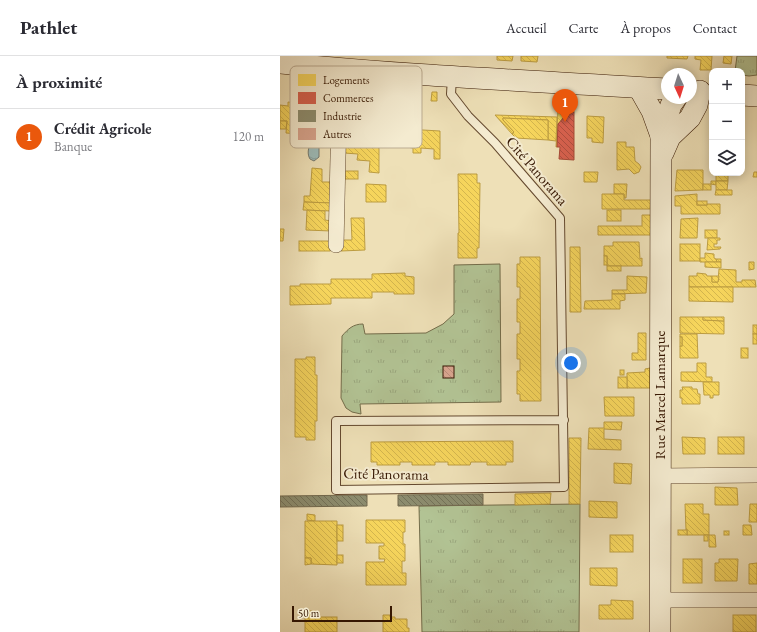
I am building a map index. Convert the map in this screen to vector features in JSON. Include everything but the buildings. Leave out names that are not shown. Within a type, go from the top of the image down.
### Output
[{"type":"street","points":[[280,63],[316,66]]},
{"type":"street","points":[[422,75],[661,89]]},
{"type":"street","name":"Rue Marcel Lamarque","points":[[639,88],[652,111],[661,136]]},
{"type":"street","name":"Rue Marcel Lamarque","points":[[660,159],[670,137],[690,118],[697,105],[701,92]]},
{"type":"street","points":[[745,94],[757,96]]},
{"type":"street","name":"Rue Marcel Lamarque","points":[[660,632],[660,159],[661,136],[672,104]]},
{"type":"street","points":[[336,246],[338,148]]},
{"type":"street","points":[[660,476],[757,475]]},
{"type":"street","points":[[660,600],[757,600]]},
{"type":"lane","name":"Cité Panorama","points":[[452,77],[451,94],[468,116],[495,143],[560,218],[564,420],[564,487],[336,490],[336,422],[564,420]]},
{"type":"green space","points":[[737,56],[757,56],[757,75],[745,75],[745,68],[735,68]]},
{"type":"green space","points":[[500,264],[501,402],[360,404],[361,414],[352,412],[346,408],[341,398],[342,336],[346,331],[351,327],[363,324],[365,334],[426,333],[443,324],[454,314],[454,265]]},
{"type":"green space","points":[[580,504],[579,632],[422,632],[419,506]]},
{"type":"water","points":[[319,148],[319,157],[314,161],[310,159],[308,155],[309,149]]},
{"type":"place","name":"Crédit Agricole","points":[[565,122]]}]
